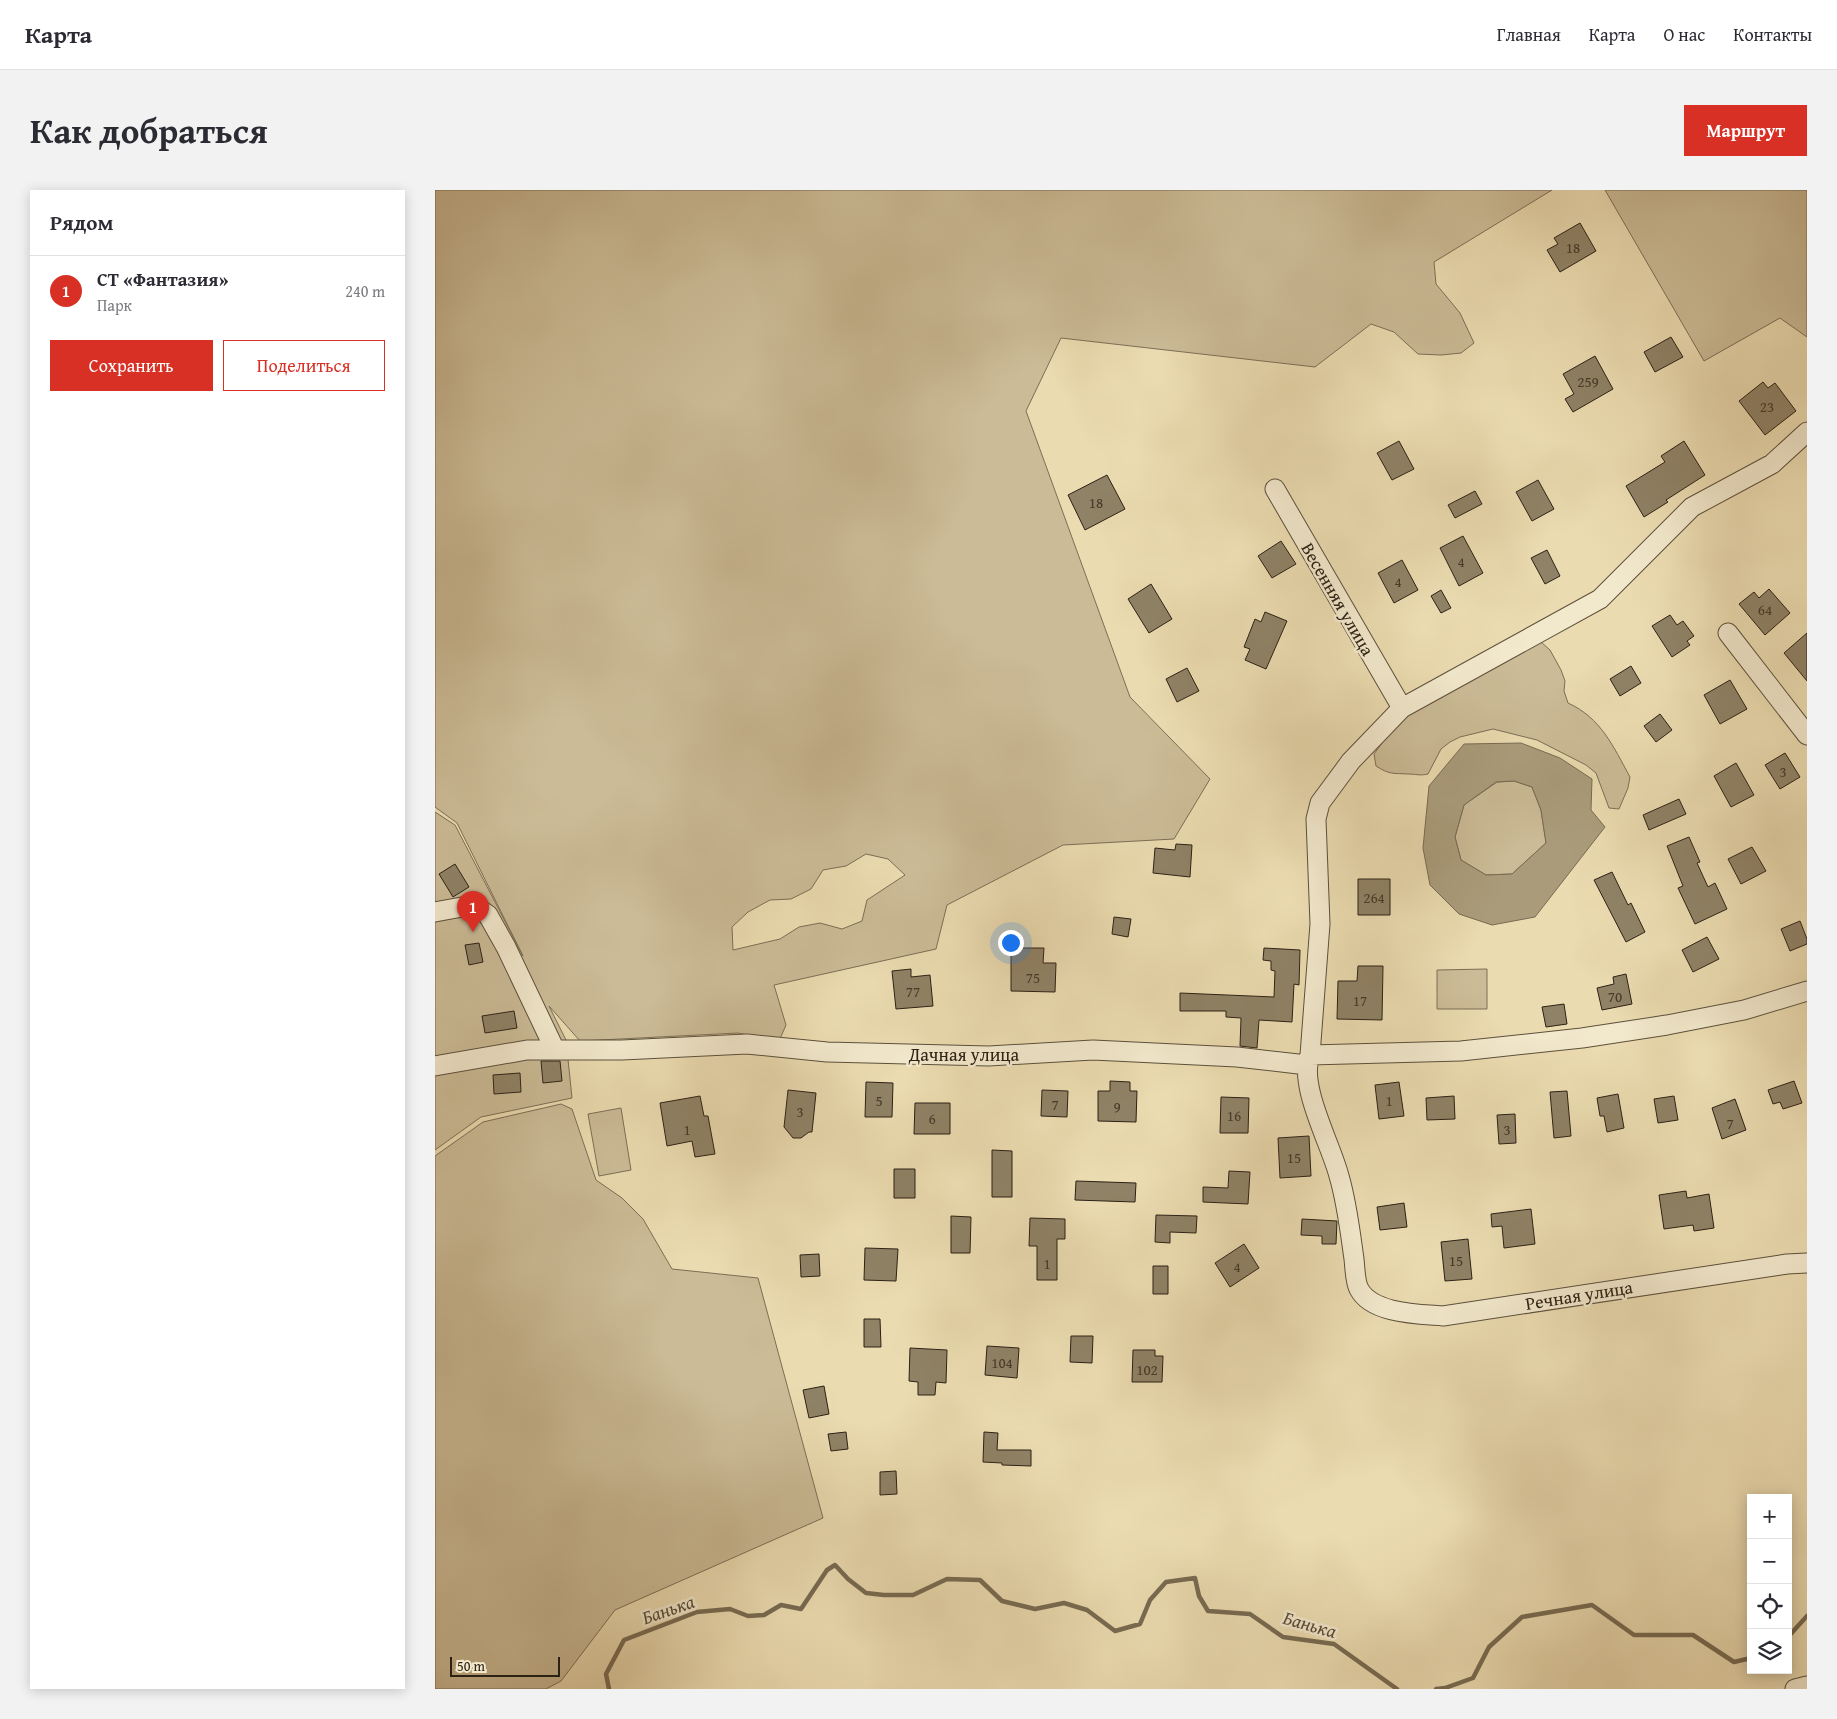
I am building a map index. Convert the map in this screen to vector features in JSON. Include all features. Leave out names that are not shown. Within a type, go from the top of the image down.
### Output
[{"type":"street","points":[[1308,1060],[1321,924],[1316,819],[1320,803],[1351,761],[1402,708],[1601,599],[1692,507],[1772,464],[1807,432]]},
{"type":"street","name":"Весенняя улица","points":[[1275,489],[1402,708]]},
{"type":"street","points":[[1728,633],[1807,735]]},
{"type":"street","points":[[435,912],[473,905],[488,915],[506,946],[555,1050]]},
{"type":"street","name":"Дачная улица","points":[[435,1066],[527,1050],[622,1050],[747,1044],[827,1052],[989,1056],[1093,1050],[1308,1060],[1461,1051],[1582,1038],[1667,1025],[1744,1010],[1807,991]]},
{"type":"street","name":"Речная улица","points":[[1308,1060],[1310,1094],[1339,1175],[1348,1217],[1358,1289],[1370,1300],[1390,1310],[1443,1316],[1787,1264],[1807,1263]]},
{"type":"street","points":[[1795,1689],[1807,1686]]},
{"type":"shaded area","points":[[435,190],[1552,190],[1434,262],[1436,284],[1460,313],[1474,343],[1461,353],[1441,355],[1418,354],[1394,332],[1371,324],[1315,367],[1061,338],[1026,411],[1130,697],[1210,779],[1174,839],[1063,845],[947,905],[936,949],[774,985],[786,1025],[779,1041],[738,1033],[580,1041],[549,1006],[566,1040],[572,1098],[481,1117],[435,1150],[435,812],[455,825],[523,956],[457,823],[435,807]],"holes":[[[866,854],[888,859],[905,875],[867,900],[862,921],[842,929],[820,923],[799,927],[780,939],[733,950],[732,927],[748,912],[770,900],[791,899],[811,889],[823,870],[846,866]]]},
{"type":"shaded area","points":[[1605,190],[1807,190],[1807,337],[1780,318],[1704,361]]},
{"type":"shaded area","points":[[1541,642],[1550,650],[1561,670],[1565,681],[1564,691],[1568,703],[1579,709],[1598,725],[1612,744],[1630,777],[1628,788],[1619,809],[1609,808],[1596,773],[1586,765],[1537,740],[1493,729],[1460,737],[1450,742],[1441,749],[1428,774],[1392,773],[1376,766],[1374,754],[1409,713]]},
{"type":"shaded area","points":[[1521,743],[1560,758],[1592,779],[1591,810],[1605,827],[1535,917],[1492,925],[1459,914],[1430,885],[1423,848],[1429,786],[1464,744]],"holes":[[[1514,781],[1532,787],[1541,810],[1546,843],[1512,874],[1486,875],[1461,860],[1455,837],[1464,805],[1496,782]]]},
{"type":"shaded area","points":[[1514,781],[1532,787],[1541,810],[1546,843],[1512,874],[1486,875],[1461,860],[1455,837],[1464,805],[1497,782]]},
{"type":"shaded area","points":[[1487,969],[1487,1009],[1437,1009],[1437,970]]},
{"type":"shaded area","points":[[561,1104],[572,1109],[596,1180],[622,1198],[643,1219],[672,1269],[758,1278],[823,1518],[615,1610],[561,1681],[546,1689],[435,1689],[435,1156],[483,1122]]},
{"type":"shaded area","points":[[621,1108],[631,1170],[599,1176],[588,1114]]},
{"type":"building","points":[[1580,223],[1596,251],[1560,272],[1547,250],[1558,244],[1554,238]]},
{"type":"building","points":[[1671,337],[1683,357],[1655,372],[1644,352]]},
{"type":"building","points":[[1595,356],[1613,389],[1573,412],[1565,399],[1574,394],[1563,374]]},
{"type":"building","points":[[1763,382],[1768,388],[1775,383],[1796,411],[1765,435],[1739,401]]},
{"type":"building","points":[[1399,441],[1414,469],[1392,480],[1377,453]]},
{"type":"building","points":[[1684,441],[1705,475],[1666,500],[1668,502],[1644,517],[1626,486],[1665,462],[1661,456]]},
{"type":"building","points":[[1107,475],[1125,509],[1085,530],[1068,495]]},
{"type":"building","points":[[1538,480],[1554,509],[1532,521],[1516,492]]},
{"type":"building","points":[[1475,491],[1482,504],[1455,518],[1448,505]]},
{"type":"building","points":[[1463,536],[1483,573],[1459,586],[1440,548]]},
{"type":"building","points":[[1281,541],[1296,564],[1272,578],[1258,556]]},
{"type":"building","points":[[1547,550],[1560,576],[1545,584],[1531,558]]},
{"type":"building","points":[[1402,560],[1418,590],[1394,603],[1378,573]]},
{"type":"building","points":[[1151,584],[1172,619],[1149,633],[1128,599]]},
{"type":"building","points":[[1769,589],[1790,613],[1765,635],[1739,604],[1754,592],[1759,598]]},
{"type":"building","points":[[1441,590],[1451,608],[1441,613],[1431,596]]},
{"type":"building","points":[[1265,612],[1287,621],[1266,669],[1245,660],[1250,649],[1244,647],[1255,619],[1261,622]]},
{"type":"building","points":[[1670,615],[1677,625],[1683,621],[1694,636],[1687,641],[1690,645],[1672,657],[1652,626]]},
{"type":"building","points":[[1807,633],[1807,681],[1784,653]]},
{"type":"building","points":[[1631,666],[1641,683],[1620,696],[1610,679]]},
{"type":"building","points":[[1187,668],[1199,691],[1177,702],[1166,679]]},
{"type":"building","points":[[1730,680],[1747,709],[1720,724],[1704,695]]},
{"type":"building","points":[[1660,714],[1672,730],[1656,742],[1644,726]]},
{"type":"building","points":[[1785,753],[1800,777],[1780,789],[1765,765]]},
{"type":"building","points":[[1736,763],[1754,795],[1731,807],[1714,776]]},
{"type":"building","points":[[1679,799],[1686,814],[1649,830],[1643,815]]},
{"type":"building","points":[[1689,837],[1700,862],[1697,863],[1708,887],[1715,883],[1727,909],[1695,924],[1678,888],[1683,886],[1667,846]]},
{"type":"building","points":[[1176,844],[1192,845],[1190,877],[1153,873],[1155,848],[1175,850]]},
{"type":"building","points":[[1752,847],[1766,871],[1741,884],[1728,859]]},
{"type":"building","points":[[455,864],[469,887],[453,897],[439,874]]},
{"type":"building","points":[[1612,872],[1628,905],[1631,903],[1645,932],[1626,942],[1594,880]]},
{"type":"building","points":[[1358,879],[1390,879],[1390,915],[1358,915]]},
{"type":"building","points":[[1114,917],[1131,919],[1128,937],[1112,934]]},
{"type":"building","points":[[1800,921],[1807,944],[1790,951],[1781,929]]},
{"type":"building","points":[[1707,937],[1719,959],[1693,972],[1682,950]]},
{"type":"building","points":[[479,943],[483,962],[469,965],[465,945]]},
{"type":"building","points":[[1011,948],[1044,948],[1043,963],[1056,963],[1055,992],[1011,991]]},
{"type":"building","points":[[1264,948],[1300,950],[1299,985],[1294,984],[1292,1022],[1259,1020],[1257,1048],[1240,1046],[1241,1018],[1226,1017],[1226,1011],[1180,1011],[1180,993],[1274,997],[1275,971],[1271,970],[1271,961],[1263,960]]},
{"type":"building","points":[[1358,966],[1383,966],[1382,1020],[1337,1019],[1338,981],[1357,981]]},
{"type":"building","points":[[911,969],[911,977],[930,975],[933,1006],[896,1009],[892,971]]},
{"type":"building","points":[[1626,974],[1632,1004],[1602,1010],[1597,988],[1614,984],[1613,977]]},
{"type":"building","points":[[1564,1004],[1567,1024],[1546,1027],[1542,1007]]},
{"type":"building","points":[[514,1011],[517,1028],[485,1033],[482,1016]]},
{"type":"building","points":[[541,1061],[560,1061],[562,1081],[543,1083]]},
{"type":"building","points":[[520,1073],[521,1092],[494,1094],[493,1075]]},
{"type":"building","points":[[1110,1081],[1130,1082],[1130,1091],[1137,1091],[1136,1122],[1098,1121],[1098,1091],[1110,1091]]},
{"type":"building","points":[[1794,1081],[1802,1103],[1783,1109],[1780,1102],[1773,1104],[1768,1090]]},
{"type":"building","points":[[866,1082],[893,1083],[892,1117],[865,1117]]},
{"type":"building","points":[[1399,1082],[1404,1116],[1379,1119],[1375,1085]]},
{"type":"building","points":[[788,1090],[816,1093],[812,1132],[801,1138],[793,1138],[784,1127]]},
{"type":"building","points":[[1042,1090],[1068,1091],[1067,1117],[1041,1116]]},
{"type":"building","points":[[1567,1091],[1571,1136],[1554,1138],[1550,1092]]},
{"type":"building","points":[[1618,1094],[1624,1128],[1607,1132],[1604,1116],[1600,1116],[1597,1098]]},
{"type":"building","points":[[700,1096],[704,1116],[708,1116],[715,1154],[695,1157],[692,1141],[667,1146],[660,1103]]},
{"type":"building","points":[[1454,1096],[1455,1119],[1427,1120],[1426,1098]]},
{"type":"building","points":[[1674,1096],[1678,1120],[1658,1123],[1654,1099]]},
{"type":"building","points":[[1221,1097],[1249,1098],[1248,1133],[1220,1133]]},
{"type":"building","points":[[1735,1099],[1746,1130],[1722,1139],[1712,1108]]},
{"type":"building","points":[[915,1103],[950,1103],[950,1134],[914,1134]]},
{"type":"building","points":[[1515,1114],[1516,1143],[1499,1144],[1497,1115]]},
{"type":"building","points":[[1309,1136],[1311,1176],[1280,1178],[1278,1138]]},
{"type":"building","points":[[992,1150],[1012,1151],[1012,1197],[992,1197]]},
{"type":"building","points":[[894,1169],[915,1169],[915,1198],[894,1198]]},
{"type":"building","points":[[1229,1171],[1250,1172],[1248,1204],[1203,1202],[1203,1187],[1228,1188]]},
{"type":"building","points":[[1076,1181],[1136,1183],[1135,1202],[1075,1200]]},
{"type":"building","points":[[1686,1191],[1687,1198],[1709,1194],[1714,1228],[1694,1231],[1693,1225],[1664,1229],[1659,1195]]},
{"type":"building","points":[[1404,1203],[1407,1227],[1380,1230],[1377,1207]]},
{"type":"building","points":[[1531,1209],[1535,1244],[1504,1248],[1502,1226],[1492,1227],[1491,1214]]},
{"type":"building","points":[[1156,1215],[1197,1216],[1196,1233],[1170,1232],[1170,1243],[1155,1242]]},
{"type":"building","points":[[951,1216],[971,1217],[970,1253],[951,1253]]},
{"type":"building","points":[[1030,1218],[1065,1219],[1065,1239],[1057,1239],[1057,1280],[1037,1280],[1037,1246],[1029,1246]]},
{"type":"building","points":[[1302,1219],[1337,1221],[1336,1244],[1322,1244],[1322,1236],[1301,1235]]},
{"type":"building","points":[[1468,1239],[1472,1279],[1445,1281],[1441,1242]]},
{"type":"building","points":[[1244,1244],[1259,1268],[1230,1287],[1215,1263]]},
{"type":"building","points":[[865,1248],[898,1249],[896,1281],[864,1280]]},
{"type":"building","points":[[819,1254],[820,1276],[801,1277],[800,1255]]},
{"type":"building","points":[[1153,1266],[1168,1266],[1168,1294],[1153,1294]]},
{"type":"building","points":[[864,1319],[880,1319],[881,1347],[864,1347]]},
{"type":"building","points":[[1071,1336],[1093,1336],[1092,1363],[1070,1362]]},
{"type":"building","points":[[987,1346],[1019,1348],[1017,1378],[985,1375]]},
{"type":"building","points":[[910,1348],[947,1350],[946,1383],[936,1382],[935,1395],[918,1395],[918,1382],[909,1381]]},
{"type":"building","points":[[1133,1350],[1155,1350],[1155,1356],[1163,1356],[1162,1382],[1132,1382]]},
{"type":"building","points":[[824,1386],[829,1414],[809,1418],[803,1390]]},
{"type":"building","points":[[846,1432],[848,1449],[831,1451],[828,1434]]},
{"type":"building","points":[[984,1432],[998,1433],[997,1450],[1031,1450],[1031,1466],[983,1462]]},
{"type":"building","points":[[896,1471],[897,1494],[880,1495],[880,1472]]},
{"type":"waterway","name":"Банька","points":[[609,1689],[606,1674],[624,1640],[697,1612],[730,1609],[748,1616],[764,1615],[781,1605],[801,1609],[827,1570],[835,1565],[848,1579],[866,1593],[913,1595],[947,1579],[980,1580],[1002,1601],[1035,1609],[1064,1603],[1087,1610],[1115,1631],[1140,1624],[1150,1600],[1166,1582],[1195,1578],[1199,1596],[1208,1611],[1250,1614],[1283,1637],[1334,1644],[1397,1689]]},
{"type":"waterway","name":"Банька","points":[[1436,1689],[1445,1688],[1473,1678],[1489,1647],[1522,1617],[1592,1605],[1634,1635],[1693,1635],[1734,1662],[1747,1659]]},
{"type":"waterway","name":"Банька","points":[[1792,1633],[1807,1616]]},
{"type":"place","name":"СТ «Фантазия»","points":[[473,932]]}]
